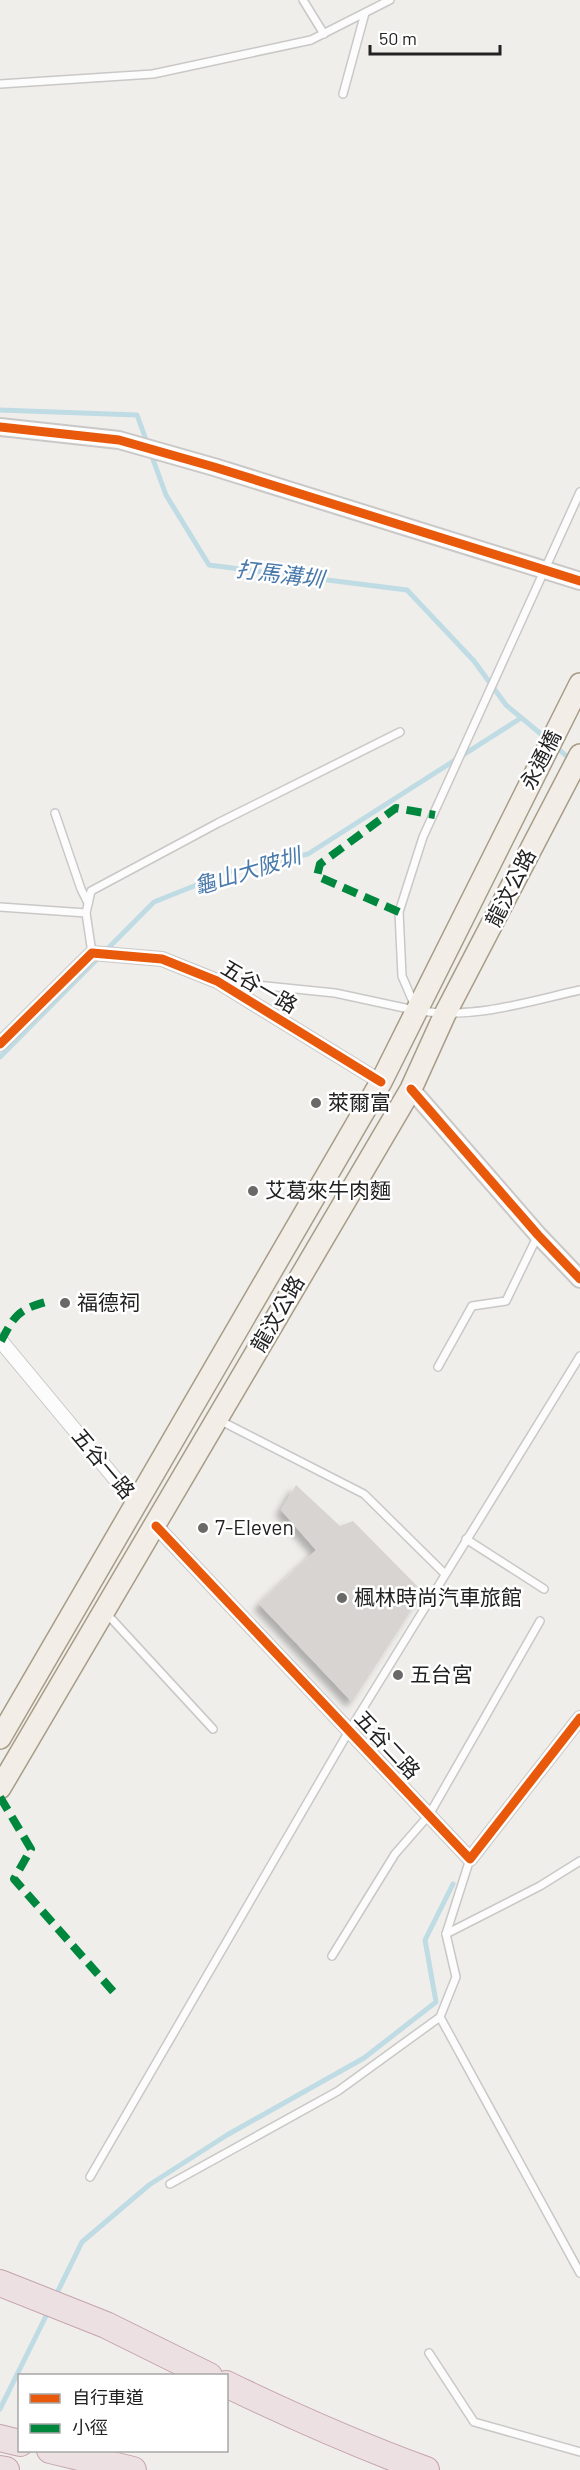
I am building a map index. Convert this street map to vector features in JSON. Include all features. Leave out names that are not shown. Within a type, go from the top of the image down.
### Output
[{"type":"highway","points":[[0,2283],[106,2325],[205,2374]]},
{"type":"highway","points":[[228,2385],[342,2437],[426,2470]]},
{"type":"highway","points":[[0,2438],[18,2442]]},
{"type":"highway","points":[[54,2452],[134,2470]]},
{"type":"highway","points":[[0,2469],[6,2470]]},
{"type":"main road","name":"永通橋","points":[[513,815],[580,684]]},
{"type":"main road","name":"永通橋","points":[[540,831],[580,755]]},
{"type":"main road","name":"龍汶公路","points":[[0,1738],[381,1082],[513,815]]},
{"type":"main road","name":"龍汶公路","points":[[0,1788],[411,1089],[445,1014],[540,831]]},
{"type":"main road","points":[[381,1082],[411,1089]]},
{"type":"street","points":[[0,427],[119,440],[214,467],[580,581]]},
{"type":"street","points":[[0,1044],[92,953]]},
{"type":"street","name":"五谷一路","points":[[92,953],[162,959],[217,981],[381,1082]]},
{"type":"street","points":[[411,1089],[538,1235],[580,1279]]},
{"type":"street","name":"五谷一路","points":[[0,1340],[137,1505]]},
{"type":"street","name":"五谷二路","points":[[156,1526],[470,1859]]},
{"type":"street","points":[[470,1859],[580,1718]]},
{"type":"lane","points":[[303,0],[324,34]]},
{"type":"lane","points":[[369,0],[372,9]]},
{"type":"lane","points":[[0,84],[153,74],[311,40],[390,0]]},
{"type":"lane","points":[[343,94],[365,13]]},
{"type":"lane","points":[[416,1010],[402,976],[399,912],[423,837],[547,570],[580,492]]},
{"type":"lane","points":[[92,953],[86,913],[91,891],[218,823],[400,732]]},
{"type":"lane","points":[[55,813],[88,904]]},
{"type":"lane","points":[[0,908],[86,913]]},
{"type":"lane","points":[[217,981],[335,993],[445,1014],[477,1013],[580,990]]},
{"type":"lane","points":[[438,1367],[472,1306],[506,1301],[538,1235]]},
{"type":"lane","points":[[90,2177],[349,1731],[580,1356]]},
{"type":"lane","points":[[217,1419],[364,1494],[445,1574]]},
{"type":"lane","points":[[466,1539],[544,1589]]},
{"type":"lane","points":[[105,1612],[213,1729]]},
{"type":"lane","points":[[332,1956],[395,1854],[429,1815],[540,1621]]},
{"type":"lane","points":[[170,2184],[338,2091],[440,2017],[456,1977],[446,1934],[470,1859]]},
{"type":"lane","points":[[446,1934],[540,1886],[580,1860]]},
{"type":"lane","points":[[440,2017],[580,2273]]},
{"type":"lane","points":[[429,2353],[474,2422],[580,2452]]},
{"type":"building","name":"楓林時尚汽車旅館","points":[[296,1485],[340,1526],[353,1521],[423,1592],[352,1702],[259,1604],[316,1550],[281,1510]]},
{"type":"waterway","name":"打馬溝圳","points":[[0,410],[137,415],[148,445]]},
{"type":"waterway","name":"打馬溝圳","points":[[151,454],[166,495],[209,565],[407,590],[474,661],[506,705],[547,739]]},
{"type":"waterway","name":"龜山大陂圳","points":[[0,1057],[154,902],[229,872],[308,854],[521,718]]},
{"type":"waterway","name":"打馬溝圳","points":[[554,745],[572,761]]},
{"type":"waterway","points":[[57,2293],[82,2242],[149,2185],[227,2135],[364,2058],[436,2002],[425,1940],[453,1884]]},
{"type":"waterway","points":[[0,2409],[47,2314]]},
{"type":"marked path","points":[[399,912],[317,876],[320,864],[396,808],[435,815]]},
{"type":"marked path","points":[[1,1341],[10,1324],[19,1314],[49,1301]]},
{"type":"marked path","points":[[0,1797],[31,1849],[14,1879],[118,1997]]},
{"type":"cycle path","points":[[0,427],[119,440],[214,467],[580,581]]},
{"type":"cycle path","points":[[0,1044],[92,953],[162,959],[217,981],[381,1082]]},
{"type":"cycle path","points":[[411,1089],[538,1235],[580,1279]]},
{"type":"cycle path","points":[[156,1526],[470,1859],[580,1718]]},
{"type":"place","name":"萊爾富","points":[[316,1103]]},
{"type":"place","name":"艾葛來牛肉麵","points":[[253,1191]]},
{"type":"place","name":"福德祠","points":[[65,1303]]},
{"type":"place","name":"7-Eleven","points":[[203,1528]]},
{"type":"place","name":"楓林時尚汽車旅館","points":[[342,1598]]},
{"type":"place","name":"五台宮","points":[[398,1675]]}]
